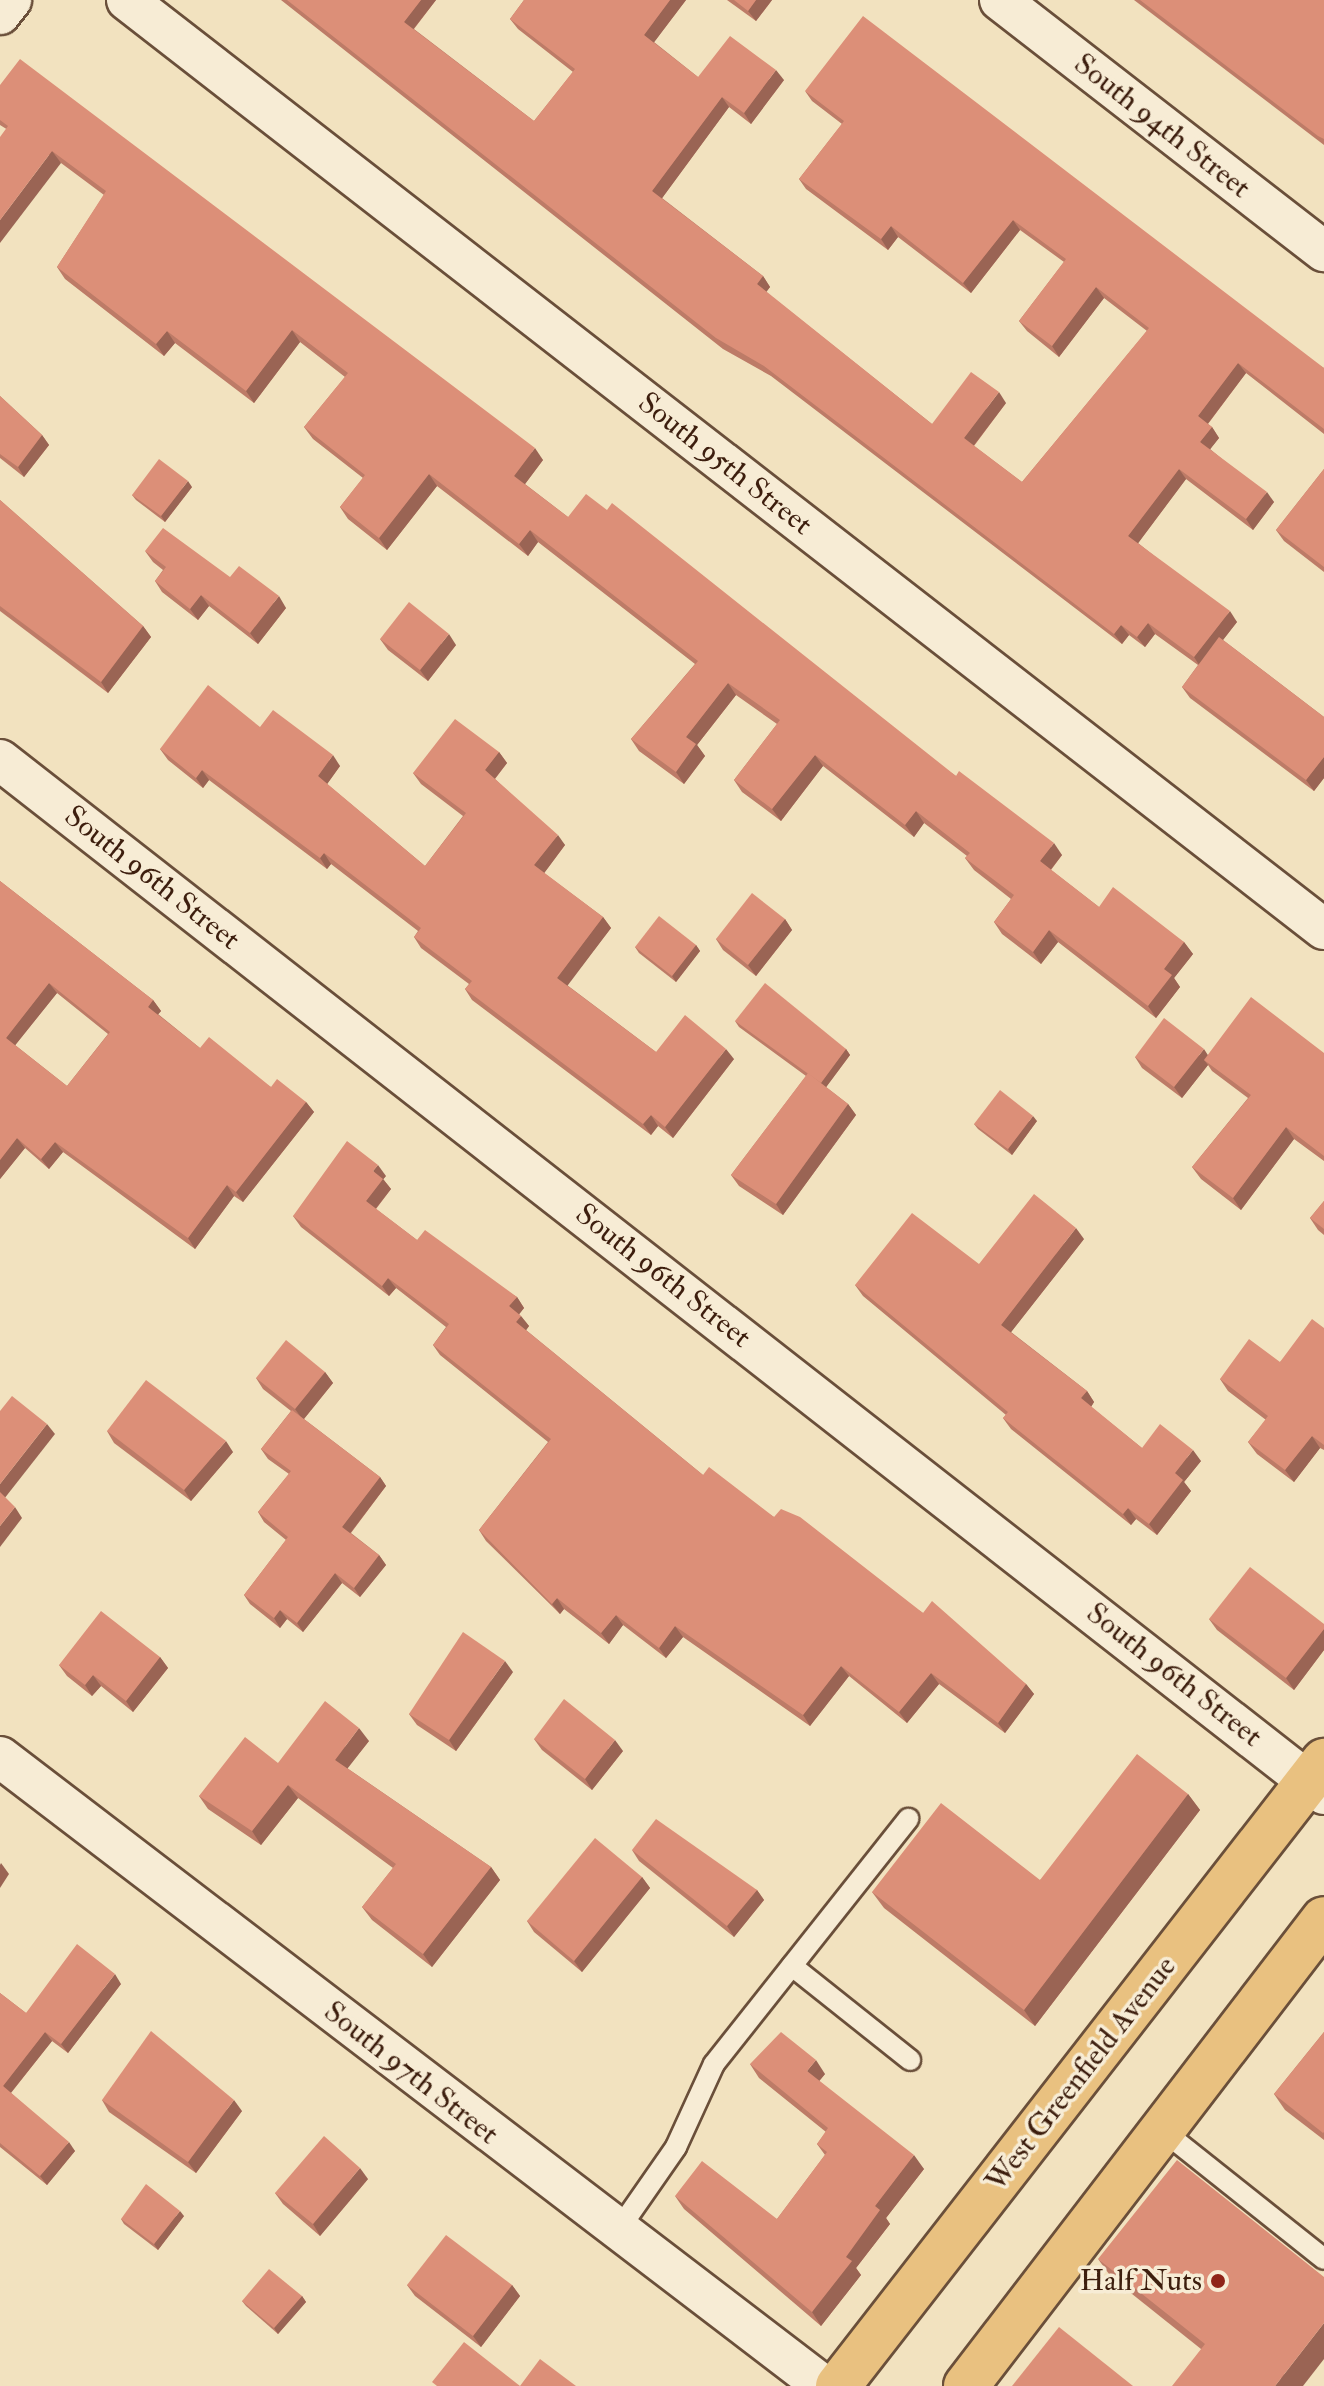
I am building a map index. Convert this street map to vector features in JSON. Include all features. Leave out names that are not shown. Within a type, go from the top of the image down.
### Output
[{"type":"main road","name":"West Greenfield Avenue","points":[[838,2386],[1319,1779]]},
{"type":"main road","points":[[966,2386],[1324,1919]]},
{"type":"street","points":[[0,14],[11,0]]},
{"type":"street","name":"South 95th Street","points":[[127,0],[1324,929]]},
{"type":"street","name":"South 94th Street","points":[[1000,0],[1324,251]]},
{"type":"street","name":"South 96th Street","points":[[0,760],[1319,1779]]},
{"type":"street","name":"South 97th Street","points":[[0,1757],[617,2232],[824,2386]]},
{"type":"lane","points":[[617,2232],[676,2147],[714,2064],[908,1819]]},
{"type":"lane","points":[[792,1966],[910,2060]]},
{"type":"lane","points":[[1162,2130],[1324,2259]]},
{"type":"building","points":[[287,0],[421,0],[404,22],[534,121],[575,69],[510,19],[524,0],[670,0],[644,35],[698,77],[730,36],[776,70],[744,113],[722,97],[652,191],[763,276],[757,284],[932,424],[971,372],[999,392],[964,438],[1022,482],[1149,328],[1096,287],[1052,346],[1019,321],[1066,259],[1013,220],[963,283],[891,226],[881,239],[799,179],[844,121],[805,91],[863,16],[1324,368],[1324,429],[1238,363],[1198,416],[1212,427],[1200,442],[1267,492],[1246,519],[1179,469],[1128,536],[1230,611],[1194,657],[1148,623],[1137,637],[1121,625],[1114,634],[764,366],[716,338]]},
{"type":"building","points":[[734,0],[756,0],[748,11]]},
{"type":"building","points":[[1140,0],[1324,0],[1324,139],[1318,136]]},
{"type":"building","points":[[20,59],[535,448],[514,476],[568,517],[586,494],[607,510],[612,503],[956,776],[959,771],[1054,843],[1040,861],[1099,907],[1113,887],[1184,942],[1164,969],[1172,975],[1148,1006],[1049,930],[1033,952],[994,922],[1014,895],[965,858],[970,853],[916,811],[905,825],[815,755],[772,809],[734,780],[780,720],[728,683],[686,737],[696,744],[676,772],[631,739],[698,661],[530,530],[519,544],[429,474],[379,538],[340,507],[365,475],[304,427],[348,373],[292,330],[246,391],[167,331],[156,344],[57,267],[106,191],[52,151],[0,220],[0,137],[8,126],[0,120],[0,85]]},
{"type":"building","points":[[0,396],[42,435],[18,467],[0,454]]},
{"type":"building","points":[[159,459],[188,481],[161,516],[132,495]]},
{"type":"building","points":[[1324,469],[1324,567],[1276,530]]},
{"type":"building","points":[[0,500],[143,626],[101,682],[0,606]]},
{"type":"building","points":[[163,528],[230,577],[239,566],[279,596],[250,633],[201,595],[190,609],[155,581],[166,567],[145,551]]},
{"type":"building","points":[[409,602],[449,634],[420,670],[380,639]]},
{"type":"building","points":[[1219,637],[1324,717],[1324,757],[1306,780],[1182,687]]},
{"type":"building","points":[[208,685],[260,727],[273,710],[333,755],[318,776],[425,866],[466,813],[413,773],[455,719],[499,752],[485,770],[558,835],[534,865],[603,917],[557,978],[656,1052],[685,1015],[726,1049],[665,1127],[651,1115],[643,1124],[465,989],[472,981],[414,937],[421,928],[324,853],[320,858],[202,770],[196,778],[160,749]]},
{"type":"building","points":[[0,881],[153,1000],[148,1007],[200,1048],[209,1037],[271,1087],[277,1079],[306,1102],[236,1192],[227,1185],[188,1238],[55,1142],[41,1159],[17,1138],[0,1160]],"holes":[[[49,983],[110,1032],[67,1086],[6,1038]]]},
{"type":"building","points":[[752,893],[785,919],[748,965],[716,939]]},
{"type":"building","points":[[659,916],[696,945],[672,976],[635,947]]},
{"type":"building","points":[[765,983],[846,1049],[821,1083],[735,1021]]},
{"type":"building","points":[[1251,997],[1324,1053],[1324,1156],[1286,1127],[1233,1198],[1192,1167],[1251,1095],[1204,1060]]},
{"type":"building","points":[[1164,1018],[1204,1049],[1174,1087],[1135,1057]]},
{"type":"building","points":[[808,1073],[848,1104],[776,1204],[731,1175]]},
{"type":"building","points":[[1000,1090],[1033,1116],[1008,1149],[974,1124]]},
{"type":"building","points":[[347,1141],[378,1165],[373,1171],[383,1179],[366,1201],[417,1240],[425,1230],[517,1297],[509,1306],[521,1316],[516,1322],[703,1475],[709,1467],[774,1517],[781,1509],[800,1517],[923,1613],[932,1601],[1026,1684],[998,1723],[931,1673],[899,1712],[841,1666],[803,1715],[675,1626],[659,1648],[616,1615],[601,1633],[557,1598],[552,1604],[479,1530],[551,1439],[433,1345],[449,1324],[388,1278],[382,1286],[293,1216]]},
{"type":"building","points":[[1034,1194],[1076,1228],[1001,1325],[1087,1391],[1081,1398],[1142,1448],[1160,1424],[1193,1450],[1175,1473],[1183,1480],[1149,1524],[1128,1508],[1123,1514],[1003,1418],[1008,1412],[855,1285],[912,1213],[979,1264]]},
{"type":"building","points":[[1324,1201],[1324,1229],[1310,1218]]},
{"type":"building","points":[[1312,1319],[1324,1328],[1324,1445],[1312,1436],[1285,1470],[1248,1442],[1268,1416],[1220,1379],[1249,1339],[1280,1362]]},
{"type":"building","points":[[286,1340],[325,1372],[295,1409],[256,1378]]},
{"type":"building","points":[[146,1380],[226,1441],[184,1490],[107,1431]]},
{"type":"building","points":[[12,1396],[47,1424],[0,1484],[0,1411]]},
{"type":"building","points":[[292,1410],[380,1477],[342,1527],[379,1555],[354,1588],[335,1573],[297,1623],[280,1610],[274,1618],[244,1595],[288,1537],[258,1512],[291,1471],[261,1449]]},
{"type":"building","points":[[0,1492],[15,1507],[0,1526]]},
{"type":"building","points":[[1250,1567],[1324,1624],[1324,1629],[1286,1678],[1209,1619]]},
{"type":"building","points":[[101,1611],[160,1657],[126,1701],[93,1675],[85,1685],[59,1665]]},
{"type":"building","points":[[463,1632],[505,1661],[449,1740],[409,1714]]},
{"type":"building","points":[[564,1699],[615,1740],[585,1779],[534,1739]]},
{"type":"building","points":[[325,1701],[359,1728],[335,1760],[491,1867],[423,1954],[362,1907],[396,1864],[288,1785],[252,1831],[199,1796],[245,1737],[278,1763]]},
{"type":"building","points":[[1137,1754],[1188,1794],[1024,2010],[872,1892],[941,1803],[1040,1880]]},
{"type":"building","points":[[656,1819],[757,1890],[727,1926],[632,1850]]},
{"type":"building","points":[[595,1838],[642,1877],[574,1961],[527,1921]]},
{"type":"building","points":[[77,1944],[115,1974],[61,2044],[45,2032],[3,2086],[69,2142],[40,2176],[0,2143],[0,1993],[26,2013]]},
{"type":"building","points":[[151,2031],[234,2100],[188,2162],[102,2100]]},
{"type":"building","points":[[781,2032],[816,2060],[807,2071],[914,2155],[875,2206],[880,2210],[846,2257],[852,2261],[812,2312],[675,2196],[702,2161],[777,2219],[827,2152],[817,2144],[828,2128],[750,2064]]},
{"type":"building","points":[[1324,2032],[1324,2132],[1323,2133],[1274,2094]]},
{"type":"building","points":[[324,2136],[360,2168],[313,2224],[275,2193]]},
{"type":"building","name":"Half Nuts","points":[[1177,2160],[1324,2277],[1324,2323],[1275,2386],[1172,2386],[1205,2344],[1098,2259]]},
{"type":"building","points":[[146,2184],[180,2211],[154,2244],[121,2219]]},
{"type":"building","points":[[446,2235],[512,2285],[473,2336],[407,2285]]},
{"type":"building","points":[[269,2269],[302,2296],[274,2328],[242,2301]]},
{"type":"building","points":[[1059,2327],[1133,2386],[1012,2386]]},
{"type":"building","points":[[464,2342],[520,2386],[437,2386],[432,2382]]},
{"type":"building","points":[[540,2359],[576,2386],[520,2386]]},
{"type":"place","name":"Half Nuts","points":[[1218,2281]]}]
